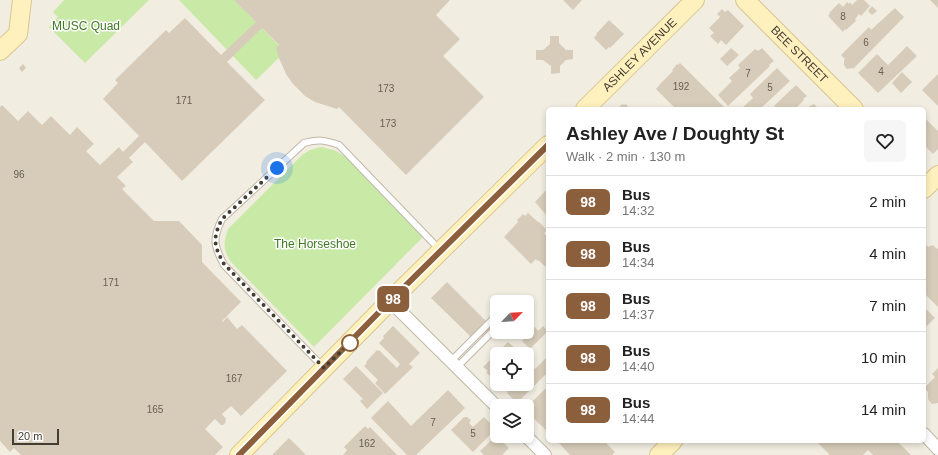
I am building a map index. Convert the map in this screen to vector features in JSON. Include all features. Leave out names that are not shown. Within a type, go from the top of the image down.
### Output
[{"type":"street","points":[[0,51],[18,34],[22,0]]},
{"type":"street","name":"ASHLEY AVENUE","points":[[587,107],[695,0]]},
{"type":"street","name":"BEE STREET","points":[[745,0],[852,107]]},
{"type":"street","points":[[239,455],[390,301],[546,147]]},
{"type":"street","points":[[390,301],[490,400]]},
{"type":"street","points":[[926,436],[938,449]]},
{"type":"street","points":[[533,443],[545,455]]},
{"type":"street","points":[[659,455],[671,443]]},
{"type":"lane","points":[[324,368],[224,264],[215,244],[217,230],[222,219],[304,143],[322,140],[339,145],[441,251]]},
{"type":"lane","points":[[454,364],[490,324]]},
{"type":"lane","points":[[454,364],[490,333]]},
{"type":"green space","name":"MUSC Quad","points":[[64,0],[149,0],[85,63],[49,27],[58,17],[53,12]]},
{"type":"green space","points":[[179,0],[235,0],[285,52],[256,80]]},
{"type":"green space","name":"The Horseshoe","points":[[321,147],[334,150],[346,157],[424,236],[314,347],[231,262],[225,250],[225,238],[228,229],[302,155],[310,150]]},
{"type":"building","points":[[234,0],[450,0],[436,15],[460,39],[443,56],[484,97],[406,175],[339,107],[337,109],[315,102],[305,96],[293,84],[286,74],[279,58],[276,47],[279,45],[262,28],[227,62],[265,100],[182,181],[145,142],[129,158],[133,162],[117,177],[126,186],[122,189],[154,221],[179,221],[202,245],[202,262],[241,302],[222,321],[223,322],[227,317],[237,329],[242,325],[287,371],[241,416],[231,406],[222,414],[226,419],[223,425],[215,419],[205,429],[223,447],[215,455],[21,455],[14,448],[10,452],[0,441],[0,107],[2,105],[18,121],[28,111],[42,125],[51,116],[70,135],[77,127],[94,144],[86,151],[100,165],[119,147],[123,152],[139,136],[103,99],[118,83],[115,80],[166,30],[169,33],[185,18],[221,55],[256,22]]},
{"type":"building","points":[[563,0],[582,0],[573,10]]},
{"type":"building","points":[[857,0],[864,0],[870,6],[861,16],[859,14],[855,19],[856,21],[843,32],[828,16],[829,13],[839,3],[843,7],[847,2],[849,4],[850,2],[852,5]]},
{"type":"building","points":[[930,0],[938,0],[938,8]]},
{"type":"building","points":[[872,6],[877,11],[872,15],[868,11]]},
{"type":"building","points":[[895,8],[904,17],[853,69],[847,69],[844,65],[845,59],[841,55],[869,27],[871,30]]},
{"type":"building","points":[[722,9],[725,12],[728,10],[744,26],[726,45],[721,40],[718,44],[710,36],[714,33],[709,28],[720,17],[717,14]]},
{"type":"building","points":[[609,20],[624,34],[606,50],[594,38]]},
{"type":"building","points":[[550,36],[559,36],[559,43],[566,50],[573,50],[573,59],[566,60],[560,66],[560,73],[551,74],[551,66],[543,60],[536,60],[536,50],[543,50],[550,44]]},
{"type":"building","points":[[907,46],[917,56],[878,93],[858,73],[877,54],[888,65]]},
{"type":"building","points":[[731,48],[739,55],[727,66],[720,59]]},
{"type":"building","points":[[762,48],[774,61],[728,106],[718,95],[732,81],[729,78],[740,68],[738,65],[755,49],[758,51]]},
{"type":"building","points":[[680,63],[724,107],[674,107],[656,89],[673,71],[672,70],[677,64],[678,65]]},
{"type":"building","points":[[23,64],[26,68],[22,72],[19,68]]},
{"type":"building","points":[[777,68],[790,81],[762,107],[743,107],[753,98],[750,94]]},
{"type":"building","points":[[902,72],[912,82],[901,93],[892,83]]},
{"type":"building","points":[[938,74],[938,106],[922,90]]},
{"type":"building","points":[[796,85],[807,96],[797,107],[775,107],[774,106]]},
{"type":"building","points":[[622,104],[626,104],[628,107],[619,107]]},
{"type":"building","points":[[814,104],[817,107],[809,107]]},
{"type":"building","points":[[926,119],[938,131],[938,149],[933,154],[926,147]]},
{"type":"building","points":[[546,190],[546,215],[535,202]]},
{"type":"building","points":[[528,213],[546,229],[544,233],[546,236],[546,267],[536,259],[531,264],[504,237],[518,222],[517,220],[523,214],[525,216]]},
{"type":"building","points":[[926,245],[928,247],[933,245],[937,249],[938,248],[938,307],[926,295]]},
{"type":"building","points":[[447,282],[490,325],[490,331],[483,338],[477,331],[471,337],[431,298]]},
{"type":"building","points":[[926,309],[935,318],[927,326],[926,325]]},
{"type":"building","points":[[393,326],[420,353],[409,364],[413,367],[385,394],[375,383],[378,380],[364,366],[377,350],[379,350],[397,368],[400,364],[379,343],[384,338],[383,336]]},
{"type":"building","points":[[543,326],[546,329],[546,333],[532,347],[528,347],[522,341],[524,339],[534,339],[535,327],[538,331]]},
{"type":"building","points":[[508,342],[514,347],[503,347]]},
{"type":"building","points":[[546,358],[546,374],[534,386],[534,368],[535,369]]},
{"type":"building","points":[[490,360],[490,376],[486,372],[488,371],[483,367]]},
{"type":"building","points":[[356,366],[383,393],[367,409],[360,401],[363,399],[343,379]]},
{"type":"building","points":[[938,368],[938,403],[932,404],[928,399],[926,386],[935,377],[932,374]]},
{"type":"building","points":[[546,388],[546,430],[534,419],[534,400]]},
{"type":"building","points":[[448,390],[465,408],[416,455],[407,455],[371,418],[388,401],[411,426]]},
{"type":"building","points":[[507,391],[529,391],[521,399],[513,399],[507,393]]},
{"type":"building","points":[[464,417],[471,420],[469,423],[473,427],[484,417],[490,423],[490,435],[473,452],[451,430]]},
{"type":"building","points":[[365,426],[368,429],[370,427],[397,455],[343,455],[347,450],[344,447]]},
{"type":"building","points":[[289,438],[306,455],[272,455]]},
{"type":"building","points":[[490,442],[490,443],[504,443],[509,448],[502,455],[484,455],[480,451]]},
{"type":"building","points":[[559,443],[607,443],[615,452],[612,455],[570,455]]},
{"type":"building","points":[[818,443],[899,443],[911,455],[873,455],[868,450],[863,455],[830,455]]},
{"type":"bus line","name":"98","points":[[239,455],[390,301],[546,147]]},
{"type":"route","points":[[277,168],[222,219],[217,230],[215,244],[218,253],[224,264],[324,368],[353,340],[350,343]]}]
